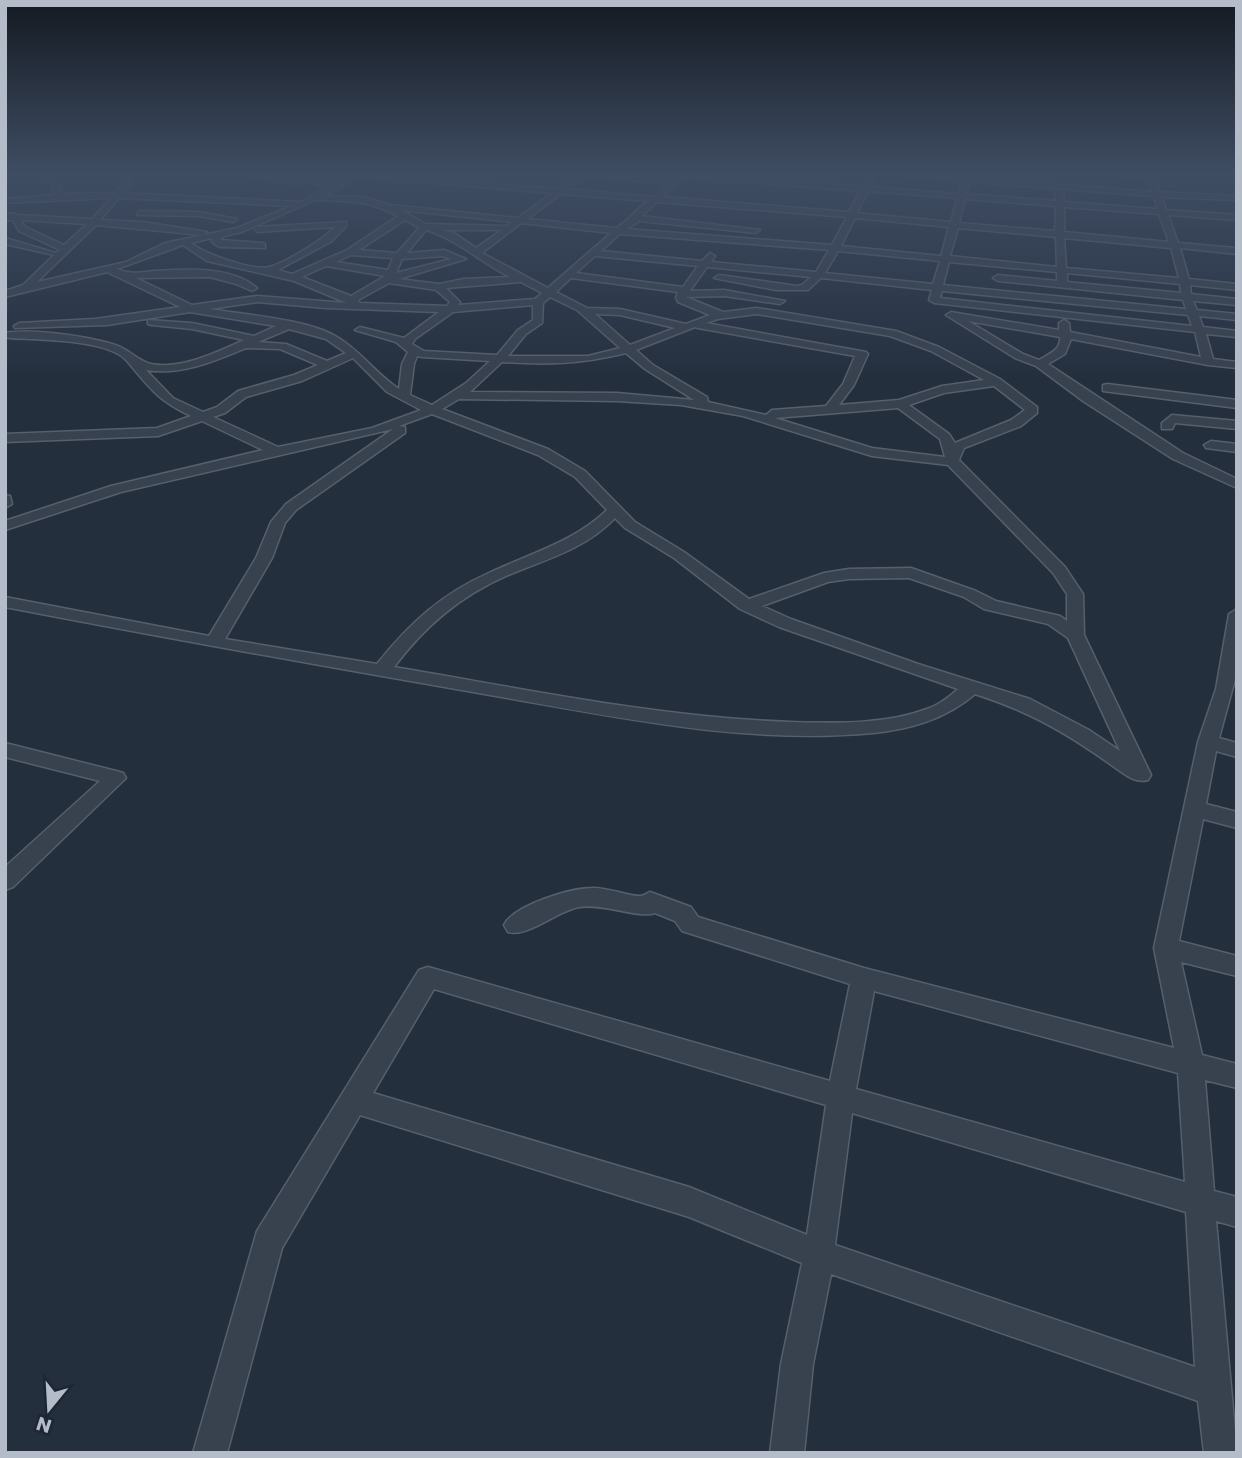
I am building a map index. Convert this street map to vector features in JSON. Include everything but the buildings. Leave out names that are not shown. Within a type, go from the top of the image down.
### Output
[{"type":"street","points":[[10,242],[62,253]]},
{"type":"street","points":[[44,242],[62,253]]},
{"type":"street","points":[[26,288],[73,242]]},
{"type":"street","points":[[5,294],[109,269],[180,242]]},
{"type":"street","points":[[185,242],[202,256],[269,271],[307,284],[387,335],[411,348],[434,355],[571,361],[628,349],[721,315],[757,311],[892,333],[935,349],[1014,393],[1021,403],[1033,410],[1016,423],[959,446],[952,461]]},
{"type":"street","points":[[215,242],[262,246]]},
{"type":"street","points":[[261,261],[256,258],[262,246],[268,242]]},
{"type":"street","points":[[251,268],[261,261],[280,256],[302,242]]},
{"type":"street","points":[[269,271],[322,242]]},
{"type":"street","points":[[248,300],[239,293],[293,279],[364,242]]},
{"type":"street","points":[[340,344],[389,279],[399,256],[411,242]]},
{"type":"street","points":[[461,242],[522,279],[585,310],[649,367],[713,405]]},
{"type":"street","points":[[355,284],[389,279],[480,254],[492,242]]},
{"type":"street","points":[[8,330],[97,322],[248,300],[359,317],[538,302],[611,242]]},
{"type":"street","points":[[676,303],[721,242]]},
{"type":"street","points":[[751,242],[1237,287]]},
{"type":"street","points":[[697,275],[802,289],[813,285],[822,274],[835,242]]},
{"type":"street","points":[[950,242],[939,286],[933,298],[936,300],[1237,334]]},
{"type":"street","points":[[1040,364],[1061,352],[1066,341],[1063,334],[1065,314],[1062,242]]},
{"type":"street","points":[[1144,242],[1237,251]]},
{"type":"street","points":[[1173,242],[1186,282],[1186,297],[1199,328],[1208,362]]},
{"type":"street","points":[[1049,245],[1076,248]]},
{"type":"street","points":[[936,247],[961,249]]},
{"type":"street","points":[[310,250],[399,256],[444,253],[461,259]]},
{"type":"street","points":[[700,250],[726,253]]},
{"type":"street","points":[[595,253],[1237,317]]},
{"type":"street","points":[[1166,256],[1190,258]]},
{"type":"street","points":[[1049,257],[1061,258]]},
{"type":"street","points":[[141,259],[172,260],[177,274]]},
{"type":"street","points":[[815,260],[841,262]]},
{"type":"street","points":[[1092,261],[1196,272]]},
{"type":"street","points":[[326,263],[389,279],[439,287],[464,282],[522,279]]},
{"type":"street","points":[[109,269],[192,309],[323,335],[354,354],[377,377],[404,397],[543,452],[580,474],[630,525],[679,555],[746,605],[785,623],[1023,702],[1082,735],[1141,775],[1075,635],[1075,594],[1059,570],[952,461],[949,444],[940,431],[924,424],[901,404]]},
{"type":"street","points":[[930,271],[957,274]]},
{"type":"street","points":[[126,276],[177,274],[232,279],[252,288]]},
{"type":"street","points":[[568,275],[721,315]]},
{"type":"street","points":[[983,276],[1237,302]]},
{"type":"street","points":[[307,284],[323,280],[340,282]]},
{"type":"street","points":[[404,397],[414,334],[450,309],[455,302],[439,287]]},
{"type":"street","points":[[757,311],[816,291]]},
{"type":"street","points":[[585,310],[620,312],[723,293],[780,301]]},
{"type":"street","points":[[214,642],[264,558],[278,522],[292,507],[364,453],[457,395],[500,358],[522,332],[538,321],[538,302]]},
{"type":"street","points":[[676,303],[691,326],[862,354],[848,385],[831,408]]},
{"type":"street","points":[[1237,365],[951,315],[1019,356],[1040,364],[1178,456],[1237,484]]},
{"type":"street","points":[[323,335],[359,317]]},
{"type":"street","points":[[97,322],[157,323],[213,330],[254,339]]},
{"type":"street","points":[[133,363],[146,367],[173,367],[288,326]]},
{"type":"street","points":[[8,330],[113,348],[133,363],[162,396],[278,452]]},
{"type":"street","points":[[213,330],[220,352]]},
{"type":"street","points":[[239,345],[282,346],[328,365]]},
{"type":"street","points":[[5,439],[87,433],[151,433],[226,408],[242,394],[298,378],[354,354]]},
{"type":"street","points":[[761,415],[901,404],[942,390],[996,383]]},
{"type":"street","points":[[1107,388],[1237,404]]},
{"type":"street","points":[[457,395],[589,396],[713,405],[761,415],[847,445],[909,459],[952,461]]},
{"type":"street","points":[[5,526],[116,489],[374,431],[434,409]]},
{"type":"street","points":[[1167,426],[1172,419],[1237,425]]},
{"type":"street","points":[[1211,445],[1237,448]]},
{"type":"street","points":[[5,499],[5,504]]},
{"type":"street","points":[[382,670],[417,627],[440,608],[504,571],[556,554],[578,543],[595,531],[615,510]]},
{"type":"street","points":[[746,605],[777,597],[824,578],[849,574],[911,573],[990,605],[1054,620],[1075,635]]},
{"type":"street","points":[[5,602],[214,642],[672,720],[733,725],[852,728],[911,721],[935,713],[972,687]]},
{"type":"street","points":[[1221,1453],[1213,1390],[1191,1064],[1166,948],[1208,742],[1233,671],[1237,614]]},
{"type":"street","points":[[1208,742],[1237,750]]},
{"type":"street","points":[[5,750],[116,778],[5,881]]},
{"type":"street","points":[[1196,809],[1237,820]]},
{"type":"street","points":[[516,925],[553,904],[580,896],[646,907],[650,901],[683,914],[690,924],[864,978],[1237,1076]]},
{"type":"street","points":[[1166,948],[1237,967]]},
{"type":"street","points":[[210,1453],[268,1242],[428,977],[1237,1212]]},
{"type":"street","points":[[787,1453],[797,1363],[819,1255],[841,1096],[864,978]]},
{"type":"street","points":[[352,1100],[689,1202],[819,1255],[1213,1390]]}]
